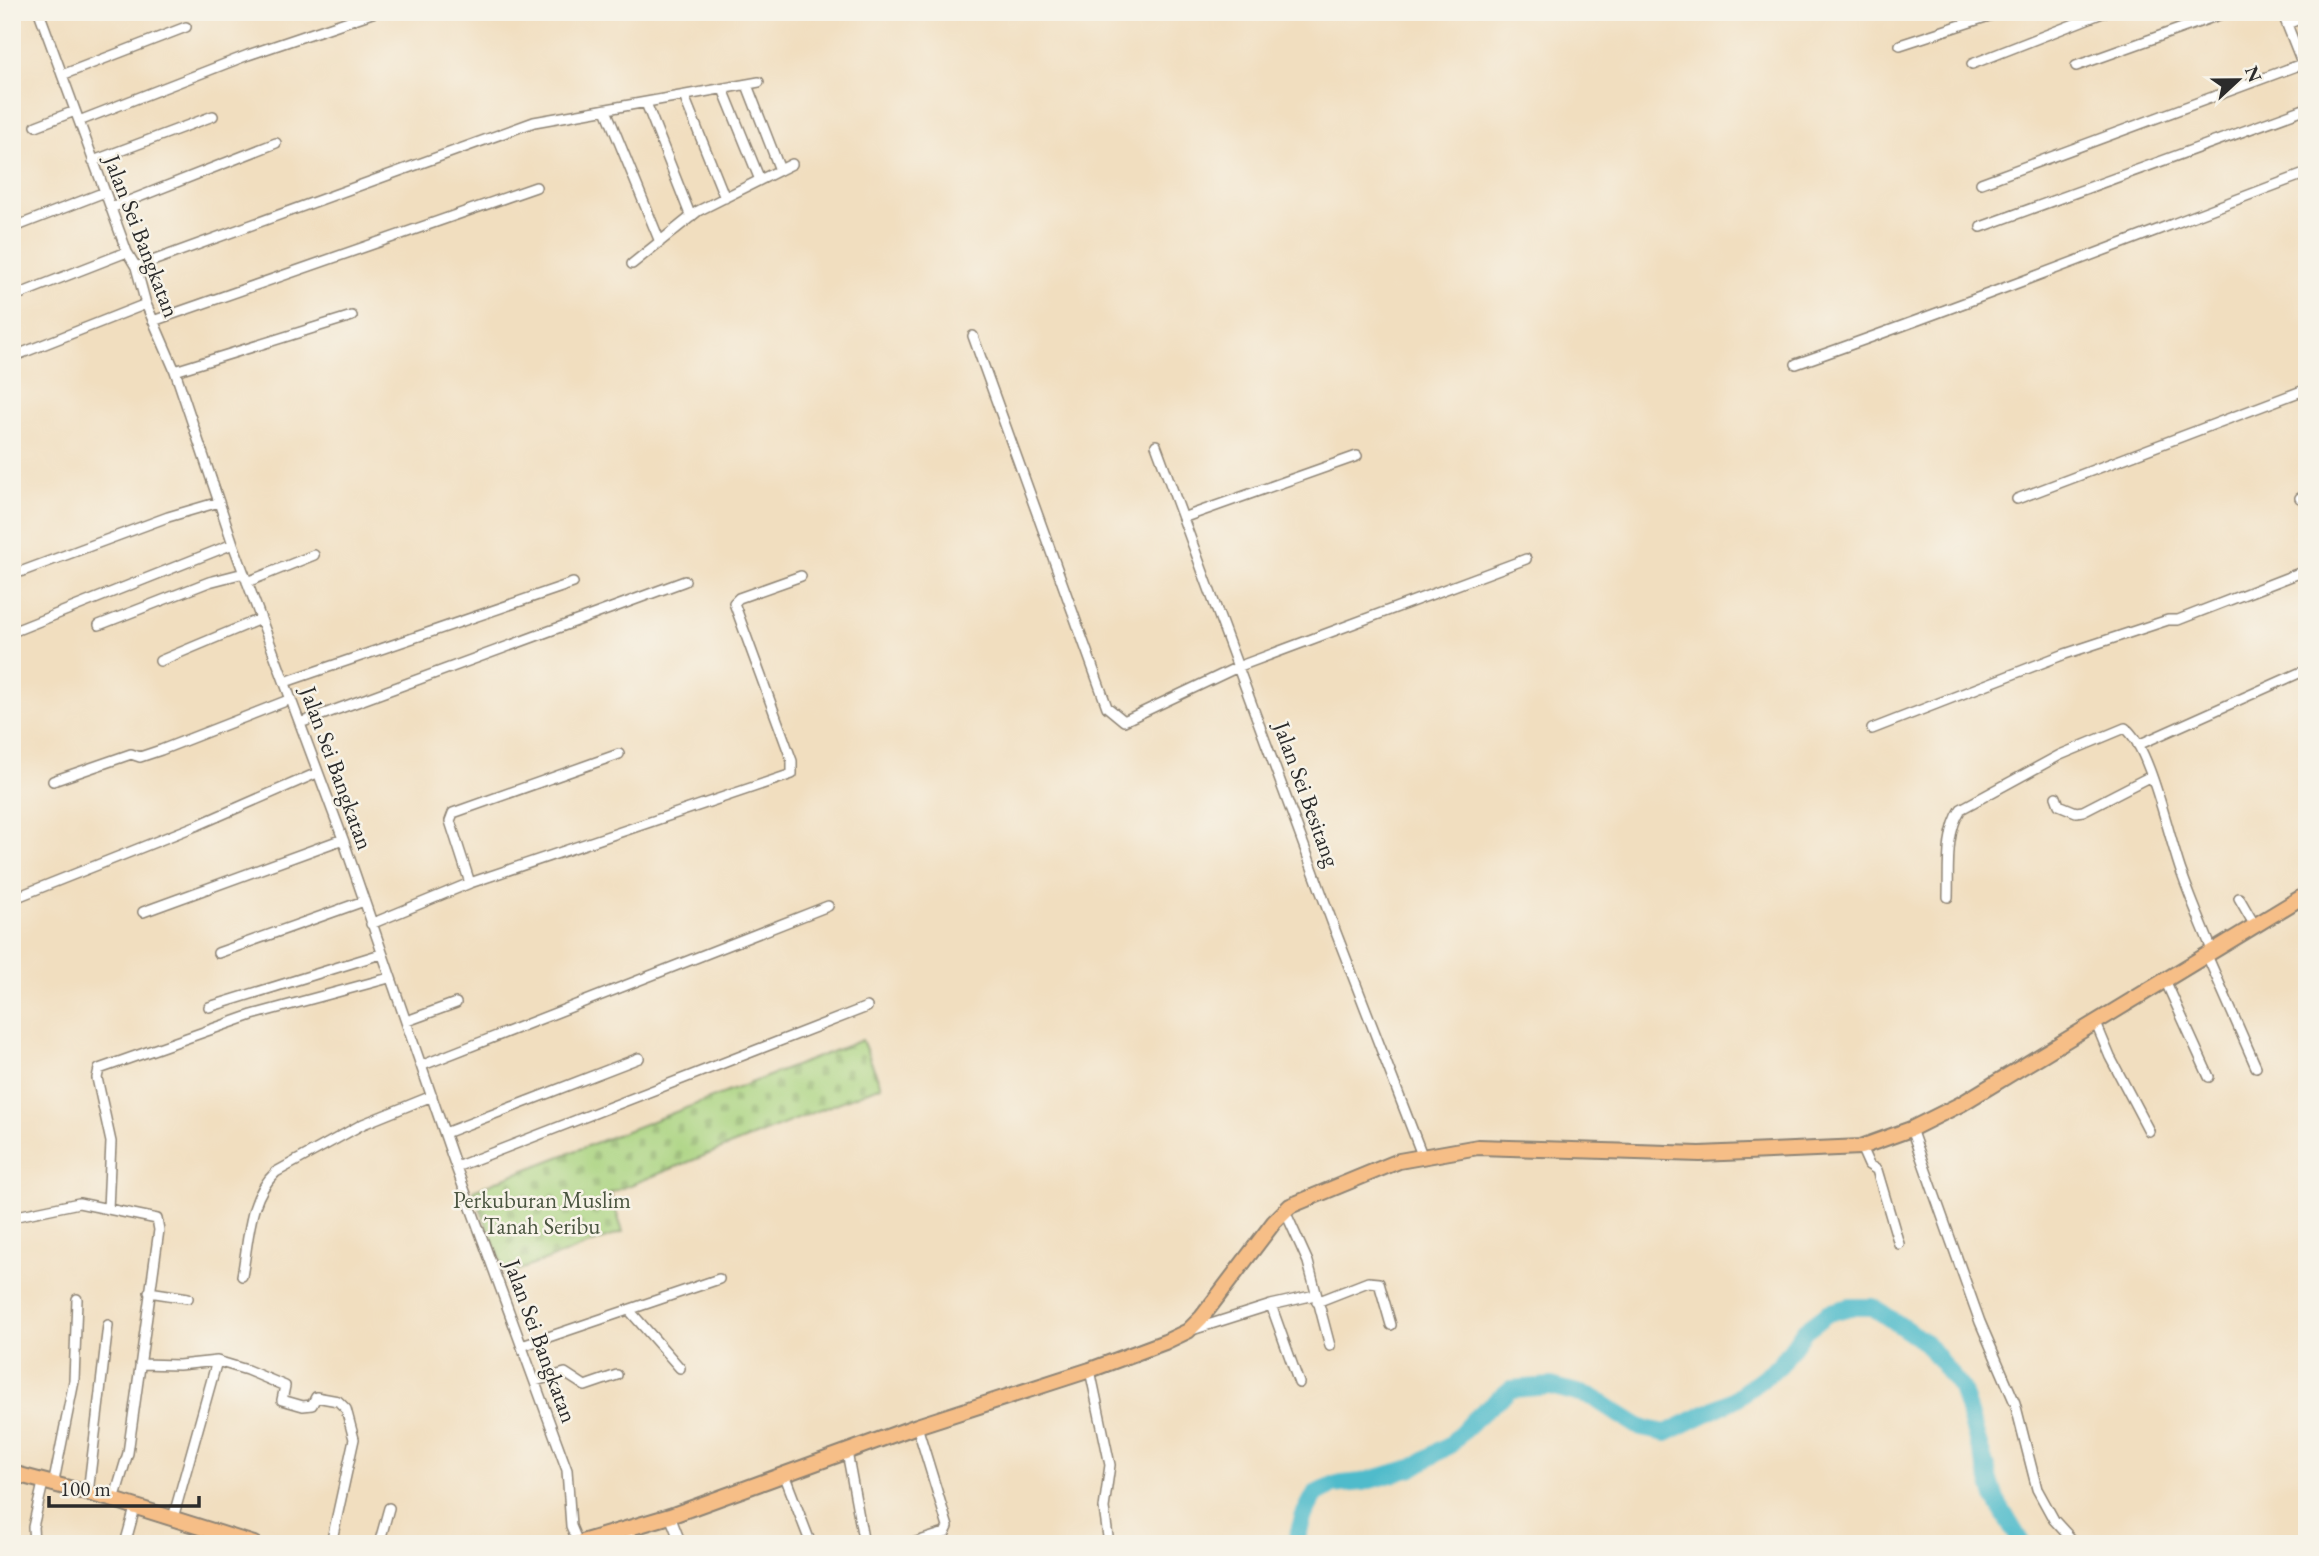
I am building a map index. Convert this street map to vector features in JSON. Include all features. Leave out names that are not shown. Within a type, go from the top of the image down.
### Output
[{"type":"main road","points":[[581,1543],[670,1516],[917,1426],[1090,1370],[1188,1331],[1285,1210],[1367,1173],[1422,1155],[1478,1147],[1700,1154],[1861,1147],[1911,1129],[1982,1091],[2254,924],[2305,901]]},
{"type":"main road","points":[[12,1473],[173,1518],[226,1540],[254,1544]]},
{"type":"street","name":"Jalan Sei Bangkatan","points":[[39,12],[127,252],[136,267],[146,304],[175,371],[245,578],[343,839],[456,1167],[567,1470],[571,1526],[581,1543]]},
{"type":"street","points":[[79,121],[247,55],[375,12]]},
{"type":"street","points":[[1900,45],[2001,12]]},
{"type":"street","points":[[1972,64],[2105,12]]},
{"type":"street","points":[[2076,66],[2227,12]]},
{"type":"street","points":[[2282,12],[2307,75]]},
{"type":"street","points":[[2287,24],[2307,16]]},
{"type":"street","points":[[62,75],[186,27]]},
{"type":"street","points":[[1981,183],[2304,62]]},
{"type":"street","points":[[136,267],[534,122],[760,82]]},
{"type":"street","points":[[747,85],[780,170]]},
{"type":"street","points":[[723,89],[760,180]]},
{"type":"street","points":[[684,96],[725,198]]},
{"type":"street","points":[[646,103],[691,216]]},
{"type":"street","points":[[1981,227],[2307,108]]},
{"type":"street","points":[[606,110],[660,242]]},
{"type":"street","points":[[36,126],[75,111]]},
{"type":"street","points":[[93,161],[213,116]]},
{"type":"street","points":[[111,208],[276,143]]},
{"type":"street","points":[[632,264],[691,216],[792,164]]},
{"type":"street","points":[[1796,365],[2307,173]]},
{"type":"street","points":[[153,321],[536,187]]},
{"type":"street","points":[[12,228],[105,192]]},
{"type":"street","points":[[12,297],[127,252]]},
{"type":"street","points":[[12,357],[146,304]]},
{"type":"street","points":[[175,371],[352,316]]},
{"type":"street","points":[[973,336],[1056,573],[1112,714],[1127,721],[1240,666],[1526,559]]},
{"type":"street","points":[[2017,499],[2307,389]]},
{"type":"street","name":"Jalan Sei Besitang","points":[[1156,445],[1240,666],[1335,930],[1422,1155]]},
{"type":"street","points":[[1185,517],[1357,456]]},
{"type":"street","points":[[12,575],[168,517],[219,502]]},
{"type":"street","points":[[12,632],[233,544]]},
{"type":"street","points":[[99,625],[209,582],[245,578],[314,555]]},
{"type":"street","points":[[1872,730],[2064,654],[2164,621],[2178,620],[2307,570]]},
{"type":"street","points":[[371,924],[470,883],[792,774],[792,761],[734,603],[739,598],[801,576]]},
{"type":"street","points":[[300,723],[685,581]]},
{"type":"street","points":[[285,682],[573,583]]},
{"type":"street","points":[[160,661],[260,619]]},
{"type":"street","points":[[2138,745],[2299,673]]},
{"type":"street","points":[[53,781],[131,754],[140,757],[161,750],[291,699]]},
{"type":"street","points":[[1948,897],[1951,835],[1954,820],[1961,809],[2060,755],[2118,729],[2129,730],[2151,776],[2209,951],[2256,1067]]},
{"type":"street","points":[[470,883],[450,821],[453,813],[619,754]]},
{"type":"street","points":[[12,899],[198,825],[317,773]]},
{"type":"street","points":[[2056,797],[2059,805],[2076,812],[2082,811],[2151,776]]},
{"type":"street","points":[[143,912],[343,839]]},
{"type":"street","points":[[2239,898],[2254,924]]},
{"type":"street","points":[[218,953],[364,901]]},
{"type":"street","points":[[423,1065],[828,906]]},
{"type":"street","points":[[209,1007],[381,954]]},
{"type":"street","points":[[108,1209],[111,1142],[97,1078],[99,1069],[252,1015],[389,978]]},
{"type":"street","points":[[2165,980],[2209,1077]]},
{"type":"street","points":[[407,1021],[456,1003]]},
{"type":"street","points":[[456,1167],[867,1007]]},
{"type":"street","points":[[2095,1021],[2110,1058],[2149,1131]]},
{"type":"street","points":[[445,1133],[639,1058]]},
{"type":"street","points":[[243,1276],[255,1201],[267,1180],[276,1172],[363,1124],[432,1096]]},
{"type":"street","points":[[1911,1129],[1980,1322],[2015,1403],[2037,1489],[2054,1520],[2076,1544]]},
{"type":"street","points":[[1861,1147],[1868,1165],[1877,1170],[1899,1244]]},
{"type":"street","points":[[12,1217],[79,1203],[157,1219],[159,1230],[128,1452],[114,1500]]},
{"type":"street","points":[[1285,1210],[1308,1262],[1329,1346]]},
{"type":"street","points":[[522,1346],[719,1279]]},
{"type":"street","points":[[1188,1331],[1271,1305],[1316,1299],[1368,1282],[1379,1283],[1391,1325]]},
{"type":"street","points":[[149,1292],[188,1298]]},
{"type":"street","points":[[34,1544],[33,1527],[48,1484],[74,1381],[77,1299]]},
{"type":"street","points":[[1271,1305],[1299,1383]]},
{"type":"street","points":[[629,1310],[680,1368]]},
{"type":"street","points":[[88,1493],[108,1325]]},
{"type":"street","points":[[140,1364],[217,1362],[247,1370],[285,1386],[282,1400],[303,1406],[312,1405],[316,1397],[328,1398],[346,1409],[353,1425],[354,1440],[331,1544]]},
{"type":"street","points":[[173,1518],[217,1362]]},
{"type":"street","points":[[1090,1370],[1110,1465],[1104,1508],[1109,1544]]},
{"type":"street","points":[[535,1381],[565,1373],[585,1385],[617,1375]]},
{"type":"street","points":[[916,1543],[945,1533],[948,1524],[917,1426]]},
{"type":"street","points":[[847,1452],[864,1544]]},
{"type":"street","points":[[784,1474],[811,1544]]},
{"type":"street","points":[[125,1544],[135,1508]]},
{"type":"street","points":[[379,1544],[389,1508]]},
{"type":"street","points":[[670,1516],[681,1544]]},
{"type":"street","points":[[629,1528],[631,1544]]},
{"type":"green space","name":"Perkuburan Muslim Tanah Seribu","points":[[862,1040],[881,1086],[610,1193],[623,1232],[506,1275],[473,1190]]},
{"type":"waterway","points":[[1295,1544],[1304,1515],[1315,1494],[1333,1485],[1362,1482],[1412,1468],[1451,1444],[1474,1419],[1511,1389],[1551,1386],[1592,1397],[1641,1428],[1666,1433],[1735,1399],[1780,1365],[1805,1330],[1828,1313],[1850,1307],[1873,1307],[1926,1343],[1961,1388],[1996,1500],[2022,1544]]}]
